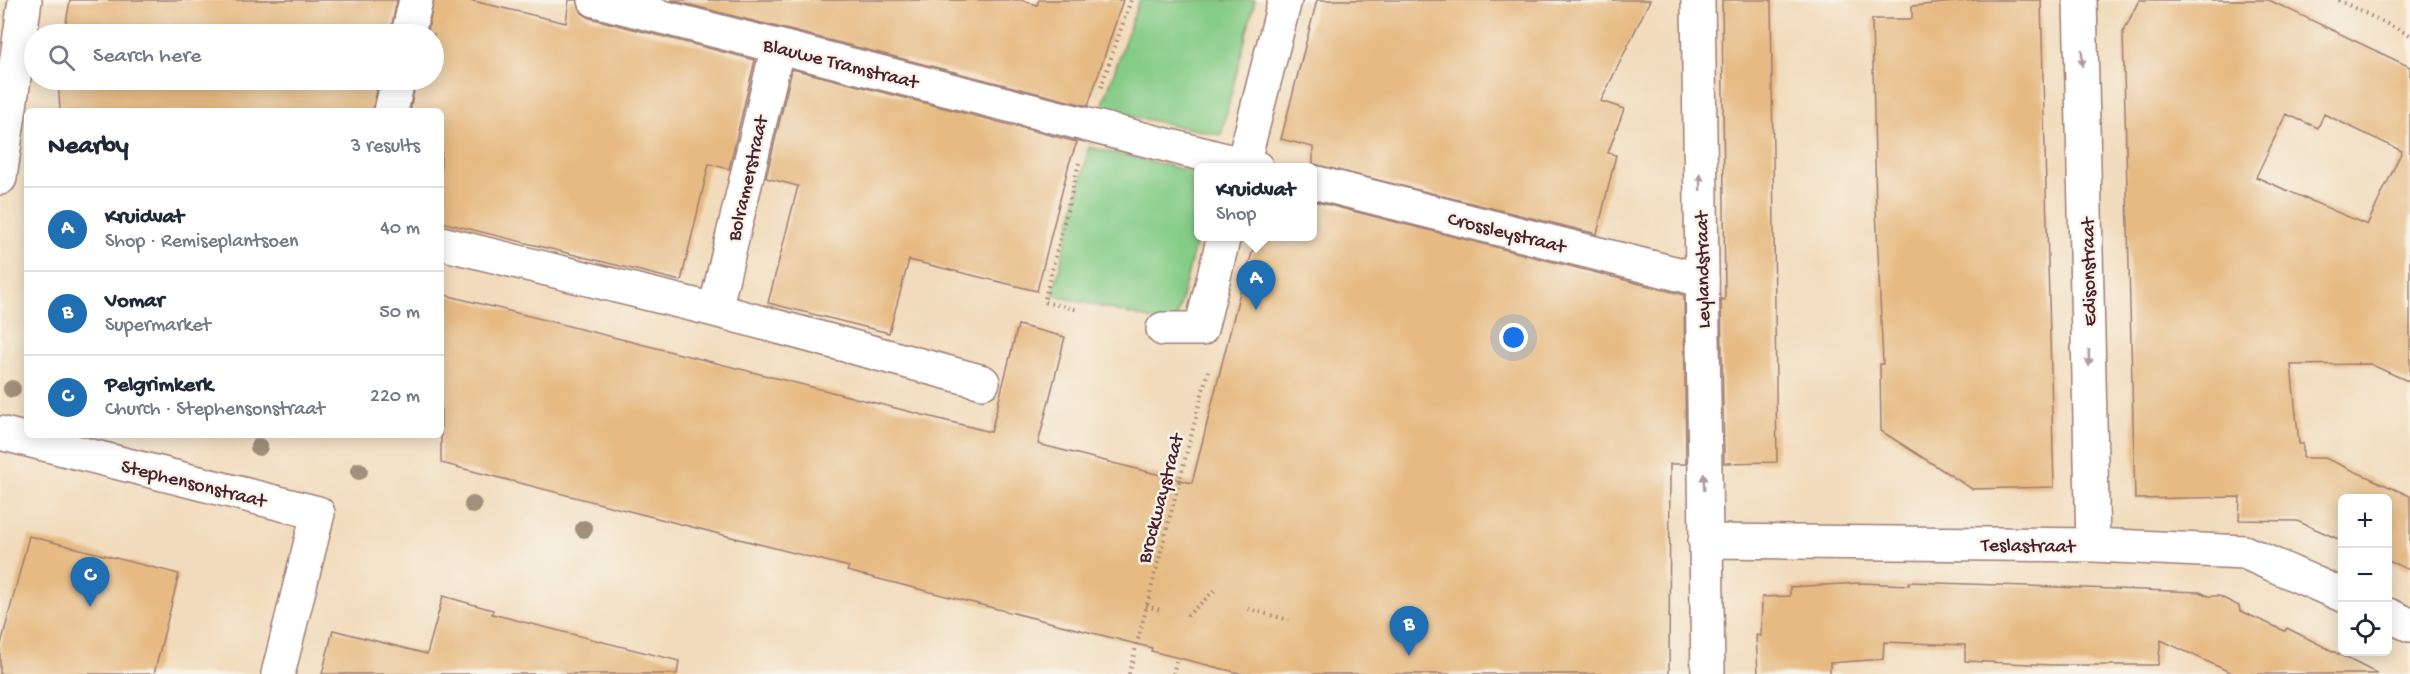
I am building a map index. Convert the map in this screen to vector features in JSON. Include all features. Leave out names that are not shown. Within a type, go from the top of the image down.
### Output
[{"type":"street","points":[[10,168],[25,0]]},
{"type":"street","points":[[410,24],[416,0]]},
{"type":"street","name":"Blauwe Tramstraat","points":[[595,0],[1236,163]]},
{"type":"street","points":[[1249,163],[1285,0]]},
{"type":"street","name":"Leylandstraat","points":[[1698,0],[1708,674]]},
{"type":"street","name":"Edisonstraat","points":[[2080,0],[2093,545]]},
{"type":"street","name":"Bolramerstraat","points":[[715,310],[778,46]]},
{"type":"street","points":[[392,108],[396,90]]},
{"type":"street","name":"Crossleystraat","points":[[1317,183],[1702,280]]},
{"type":"street","points":[[1163,329],[1200,329],[1223,241]]},
{"type":"street","points":[[444,244],[715,310],[983,382]]},
{"type":"street","name":"Stephensonstraat","points":[[0,433],[318,513],[278,674]]},
{"type":"street","name":"Teslastraat","points":[[1705,541],[2093,545],[2244,552],[2338,594]]},
{"type":"street","points":[[2392,617],[2410,626]]},
{"type":"path","points":[[2338,0],[2410,35]]},
{"type":"path","name":"Brockwaystraat","points":[[1129,674],[1211,360],[1200,329]]},
{"type":"path","points":[[1187,616],[1215,590]]},
{"type":"path","points":[[1146,606],[1161,609]]},
{"type":"path","points":[[1248,609],[1289,620]]},
{"type":"path","points":[[1173,674],[1177,657]]},
{"type":"green space","points":[[1139,0],[1255,0],[1221,135],[1101,110]]},
{"type":"green space","points":[[1089,147],[1194,172],[1194,241],[1196,241],[1175,325],[1053,295]]},
{"type":"building","points":[[70,0],[397,0],[392,24],[66,24]]},
{"type":"building","points":[[434,0],[469,0],[566,23],[569,0],[577,0],[582,13],[590,18],[755,60],[729,169],[709,164],[681,281],[444,223],[444,108],[411,108],[414,90],[444,90],[444,24],[429,24]]},
{"type":"building","points":[[671,0],[1021,0],[1037,5],[1039,0],[1123,0],[1088,106]]},
{"type":"building","points":[[1317,0],[1650,0],[1601,101],[1624,109],[1608,153],[1616,155],[1597,234],[1317,165],[1313,163],[1313,147],[1281,139]]},
{"type":"building","points":[[1722,0],[1771,0],[1777,462],[1724,463],[1721,299],[1725,300]]},
{"type":"building","points":[[1977,0],[2041,0],[2054,487],[1972,489],[1881,431],[1880,364],[1883,364],[1876,209],[1872,19],[1912,19],[1912,6]]},
{"type":"building","points":[[2139,0],[2269,0],[2410,67],[2410,382],[2370,364],[2291,365],[2299,444],[2303,444],[2303,458],[2325,458],[2410,496],[2410,570],[2392,563],[2392,494],[2338,494],[2338,539],[2297,521],[2239,520],[2240,497],[2135,499],[2123,33]],"holes":[[[2286,114],[2318,128],[2324,114],[2402,151],[2367,225],[2256,177]]]},
{"type":"building","points":[[792,69],[1077,142],[1069,164],[1037,291],[909,260],[889,333],[768,303],[798,186],[766,178]]},
{"type":"building","points":[[59,90],[377,90],[374,108],[60,108]]},
{"type":"building","points":[[1317,202],[1684,295],[1686,464],[1670,464],[1669,674],[1243,674],[1151,651],[1152,648],[847,571],[849,567],[441,463],[441,438],[444,438],[444,295],[991,432],[1018,325],[1065,337],[1038,444],[1192,483],[1240,292],[1256,241],[1317,241]]},
{"type":"building","points":[[29,536],[179,574],[154,674],[0,674],[0,648]]},
{"type":"building","points":[[1909,582],[2200,592],[2208,596],[2219,596],[2239,606],[2240,611],[2285,631],[2287,628],[2338,654],[2338,656],[2342,656],[2378,674],[2234,674],[2161,640],[2158,665],[2051,665],[1965,661],[1965,645],[1884,642],[1883,659],[1830,663],[1830,674],[1758,674],[1756,635],[1761,636],[1762,597],[1790,596],[1790,587],[1860,583],[1909,585]]},
{"type":"building","points":[[443,596],[493,610],[492,614],[679,661],[677,674],[322,674],[333,630],[427,654]]},
{"type":"place","name":"Kruidvat","points":[[1256,310]]},
{"type":"place","name":"Pelgrimkerk","points":[[90,607]]},
{"type":"place","name":"Vomar","points":[[1409,656]]}]
